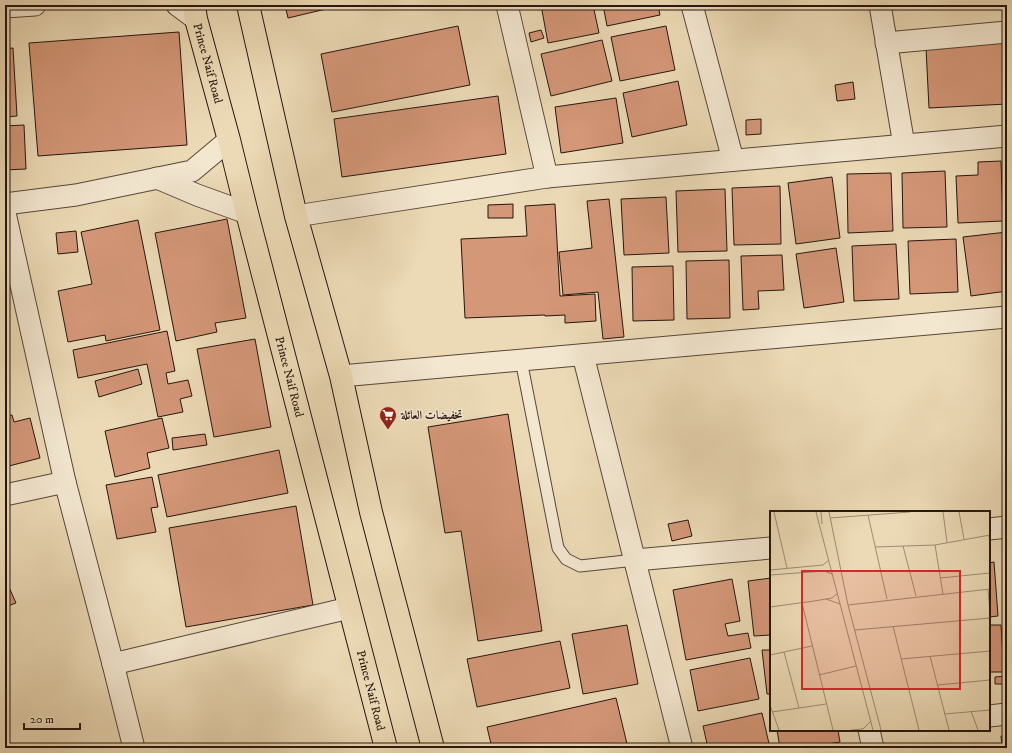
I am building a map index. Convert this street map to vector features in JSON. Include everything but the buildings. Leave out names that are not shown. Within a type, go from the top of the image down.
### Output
[{"type":"main road","points":[[248,5],[296,216],[341,376],[371,512],[433,748]]},
{"type":"main road","name":"Prince Naif Road","points":[[195,12],[386,748]]},
{"type":"street","points":[[5,7],[35,5]]},
{"type":"street","points":[[177,5],[195,12]]},
{"type":"street","points":[[507,5],[547,177]]},
{"type":"street","points":[[692,5],[733,160]]},
{"type":"street","points":[[880,5],[904,145]]},
{"type":"street","points":[[886,43],[1007,32]]},
{"type":"street","points":[[296,216],[547,177],[1007,136]]},
{"type":"street","points":[[5,204],[76,195],[192,170],[229,140]]},
{"type":"street","points":[[158,178],[197,195],[247,213]]},
{"type":"street","points":[[5,213],[65,482],[114,664],[134,748]]},
{"type":"street","points":[[341,376],[1007,317]]},
{"type":"street","points":[[583,355],[682,748]]},
{"type":"street","points":[[5,494],[65,482]]},
{"type":"street","points":[[990,529],[1007,527]]},
{"type":"street","points":[[635,560],[770,548]]},
{"type":"street","points":[[114,664],[349,608]]},
{"type":"street","points":[[990,716],[1007,714]]},
{"type":"street","points":[[869,731],[873,748]]},
{"type":"lane","points":[[521,360],[558,548],[566,559],[580,566],[635,560]]},
{"type":"place","name":"تخفيضات العائلة","points":[[388,430]]}]
